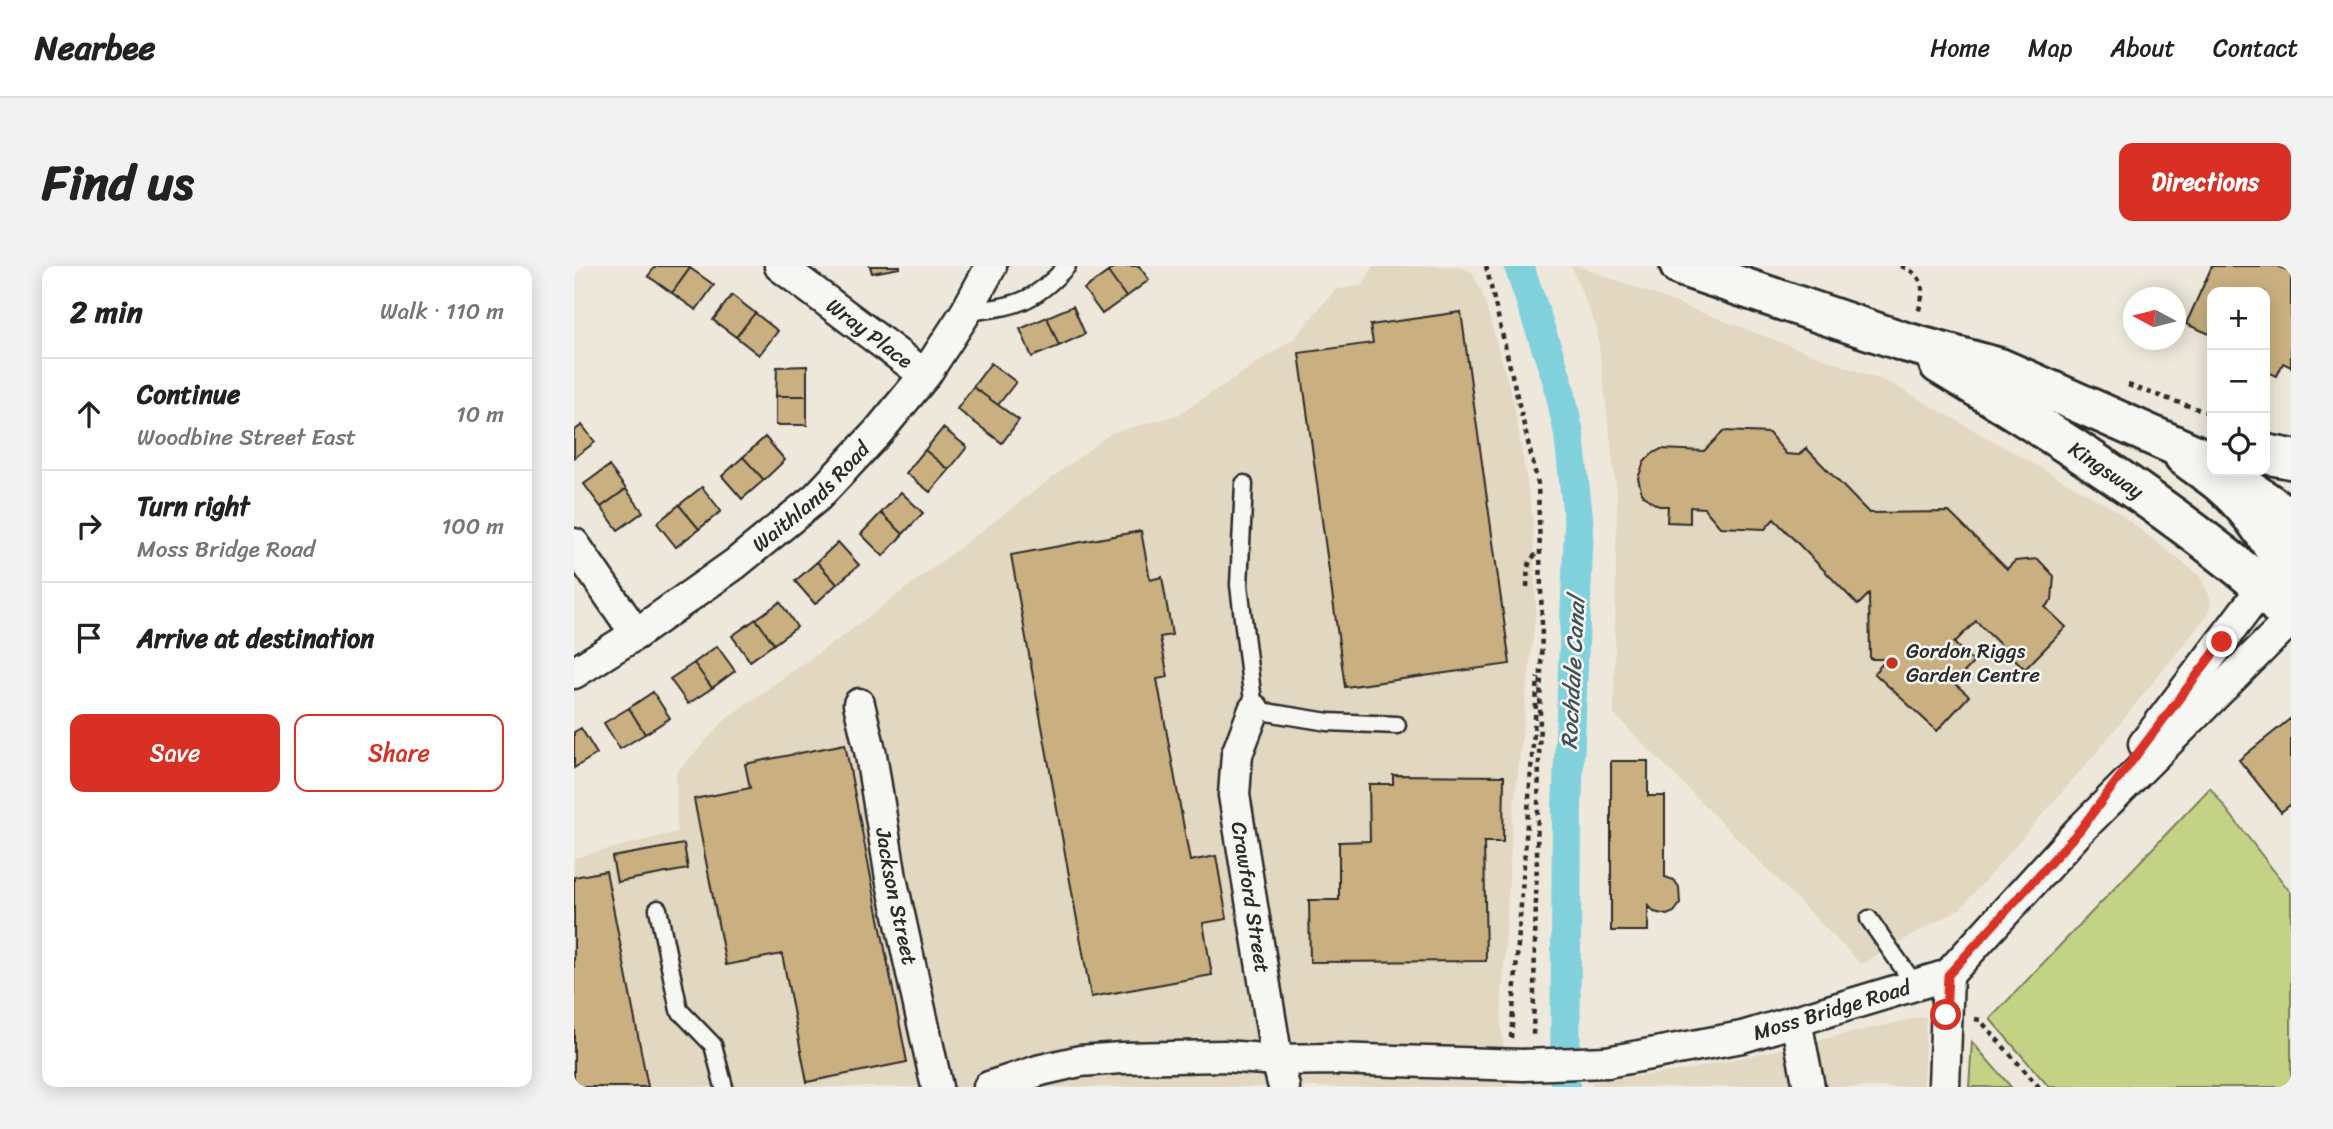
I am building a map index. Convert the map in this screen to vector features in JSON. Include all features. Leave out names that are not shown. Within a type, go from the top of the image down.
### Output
[{"type":"main road","name":"Kingsway","points":[[1680,266],[1911,328],[2207,462]]},
{"type":"main road","name":"Kingsway","points":[[1911,328],[2024,416],[2194,531],[2278,568],[2291,620]]},
{"type":"main road","points":[[2000,368],[2105,392],[2207,435]]},
{"type":"main road","points":[[2162,440],[2220,483],[2242,506],[2267,537],[2278,568]]},
{"type":"main road","points":[[2270,455],[2291,459]]},
{"type":"main road","points":[[2229,476],[2291,519]]},
{"type":"street","name":"Wray Place","points":[[780,266],[925,375]]},
{"type":"street","name":"Waithlands Road","points":[[574,673],[636,634],[735,564],[817,497],[878,432],[925,375],[966,312],[991,266]]},
{"type":"street","points":[[574,544],[636,634]]},
{"type":"street","points":[[2079,831],[2278,568]]},
{"type":"street","points":[[1944,1087],[1948,975],[2079,831],[2291,620]]},
{"type":"street","name":"Jackson Street","points":[[859,704],[871,755],[891,878],[937,1087]]},
{"type":"street","name":"Crawford Street","points":[[1254,710],[1237,754],[1234,794],[1281,1074]]},
{"type":"street","name":"Moss Bridge Road","points":[[989,1087],[1080,1061],[1121,1058],[1224,1056],[1281,1074],[1332,1059],[1607,1062],[1742,1037],[1948,975]]},
{"type":"street","points":[[1796,1021],[1809,1087]]},
{"type":"lane","points":[[966,312],[1007,307],[1037,295],[1067,266]]},
{"type":"lane","points":[[1244,484],[1239,585],[1254,710],[1328,722],[1397,725]]},
{"type":"lane","points":[[658,909],[679,1010],[713,1045],[724,1087]]},
{"type":"lane","points":[[1869,919],[1915,985]]},
{"type":"path","points":[[1486,266],[1538,484],[1542,624],[1522,1059]]},
{"type":"path","points":[[1901,266],[1913,271],[1920,279],[1923,289],[1911,328]]},
{"type":"path","points":[[1527,587],[1529,560],[1540,552]]},
{"type":"path","points":[[1522,1059],[1542,624]]},
{"type":"path","points":[[1946,1015],[1980,1020],[2039,1087]]},
{"type":"shaded area","points":[[1373,266],[1456,266],[1472,272],[1482,293],[1513,399],[1532,512],[1536,609],[1512,825],[1502,1001],[1501,1026],[1508,1087],[574,1087],[574,858],[677,832],[676,773],[729,716],[847,633],[1111,433],[1178,415],[1295,338],[1335,290],[1363,285]]},
{"type":"shaded area","name":"Gordon Riggs Garden Centre","points":[[1571,266],[1578,266],[1892,384],[2112,508],[2199,575],[2211,599],[2209,613],[2096,753],[1961,908],[1861,964],[1614,714],[1617,494],[1597,329]]},
{"type":"shaded area","points":[[1926,1016],[1923,1087],[1592,1087],[1592,1082],[1687,1070]]},
{"type":"green space","points":[[2210,788],[2291,893],[2291,1087],[2049,1087],[1990,1019]]},
{"type":"green space","points":[[1972,1042],[2011,1087],[1969,1087]]},
{"type":"building","points":[[656,266],[690,268],[672,293],[648,276]]},
{"type":"building","points":[[870,266],[900,266],[900,268],[872,273]]},
{"type":"building","points":[[1116,266],[1139,266],[1149,280],[1126,297],[1108,272]]},
{"type":"building","points":[[2212,266],[2278,266],[2291,272],[2291,367],[2283,363],[2277,376],[2270,373],[2270,287],[2207,287],[2207,333],[2186,324]]},
{"type":"building","points":[[690,268],[714,285],[696,310],[672,293]]},
{"type":"building","points":[[1108,272],[1126,297],[1102,314],[1084,289]]},
{"type":"building","points":[[732,295],[755,313],[736,337],[713,320]]},
{"type":"building","points":[[1073,306],[1085,334],[1059,346],[1047,317]]},
{"type":"building","points":[[1461,312],[1510,664],[1345,687],[1299,353],[1373,343],[1370,325]]},
{"type":"building","points":[[755,313],[778,331],[759,355],[736,337]]},
{"type":"building","points":[[1047,317],[1059,346],[1032,357],[1020,329]]},
{"type":"building","points":[[991,363],[1016,382],[998,405],[973,387]]},
{"type":"building","points":[[807,366],[807,396],[776,396],[777,367]]},
{"type":"building","points":[[973,387],[1019,420],[1002,443],[957,409]]},
{"type":"building","points":[[776,396],[807,396],[807,425],[776,425]]},
{"type":"building","points":[[582,425],[595,442],[574,458],[574,431]]},
{"type":"building","points":[[943,428],[967,447],[949,470],[925,450]]},
{"type":"building","points":[[1724,431],[1769,433],[1786,454],[1799,455],[1806,448],[1869,513],[1949,512],[2007,569],[2015,561],[2038,559],[2054,576],[2052,600],[2045,607],[2066,627],[2025,669],[1976,621],[1954,643],[1974,662],[1954,683],[1969,696],[1937,731],[1874,673],[1887,659],[1870,659],[1869,594],[1858,605],[1774,519],[1765,529],[1720,527],[1704,508],[1690,507],[1690,523],[1667,522],[1668,506],[1659,506],[1642,494],[1638,478],[1644,462],[1652,454],[1661,449],[1704,451]]},
{"type":"building","points":[[765,437],[785,460],[764,480],[743,457]]},
{"type":"building","points":[[925,450],[949,470],[930,492],[906,473]]},
{"type":"building","points":[[743,457],[764,480],[742,499],[722,476]]},
{"type":"building","points":[[609,466],[626,489],[601,507],[584,484]]},
{"type":"building","points":[[702,487],[721,511],[699,529],[679,505]]},
{"type":"building","points":[[626,489],[643,512],[618,530],[601,507]]},
{"type":"building","points":[[901,492],[923,513],[903,534],[881,513]]},
{"type":"building","points":[[679,505],[699,529],[676,547],[657,523]]},
{"type":"building","points":[[881,513],[903,534],[883,556],[861,534]]},
{"type":"building","points":[[1141,531],[1150,580],[1162,577],[1172,635],[1160,637],[1168,677],[1157,679],[1190,861],[1216,856],[1227,919],[1203,923],[1212,975],[1091,997],[1011,555]]},
{"type":"building","points":[[838,542],[859,565],[837,584],[817,562]]},
{"type":"building","points":[[817,562],[837,584],[815,604],[795,581]]},
{"type":"building","points":[[780,602],[797,627],[774,644],[756,619]]},
{"type":"building","points":[[756,619],[774,644],[750,661],[732,636]]},
{"type":"building","points":[[717,646],[735,671],[712,688],[694,663]]},
{"type":"building","points":[[694,663],[712,688],[688,704],[670,679]]},
{"type":"building","points":[[653,692],[670,718],[645,734],[629,708]]},
{"type":"building","points":[[629,708],[645,734],[620,749],[604,723]]},
{"type":"building","points":[[2291,718],[2291,804],[2281,812],[2239,760]]},
{"type":"building","points":[[581,728],[597,754],[574,768],[574,732]]},
{"type":"building","points":[[845,744],[907,1062],[807,1082],[782,954],[726,965],[694,799],[750,788],[745,764]]},
{"type":"building","points":[[1611,761],[1648,761],[1648,796],[1665,796],[1665,877],[1674,880],[1679,887],[1680,904],[1674,912],[1667,915],[1654,912],[1648,905],[1648,931],[1611,931]]},
{"type":"building","points":[[1393,775],[1504,776],[1503,842],[1484,842],[1486,961],[1310,962],[1309,900],[1339,900],[1339,842],[1370,841],[1369,784],[1393,784]]},
{"type":"building","points":[[684,844],[688,869],[617,882],[612,857]]},
{"type":"building","points":[[606,871],[648,1087],[574,1087],[574,877]]},
{"type":"waterway","name":"Rochdale Canal","points":[[1519,266],[1558,382],[1569,434],[1579,527],[1567,808],[1565,1087]]},
{"type":"place","name":"Gordon Riggs Garden Centre","points":[[1892,663]]},
{"type":"route","points":[[1946,1015],[1948,975],[2079,831],[2222,642]]}]
